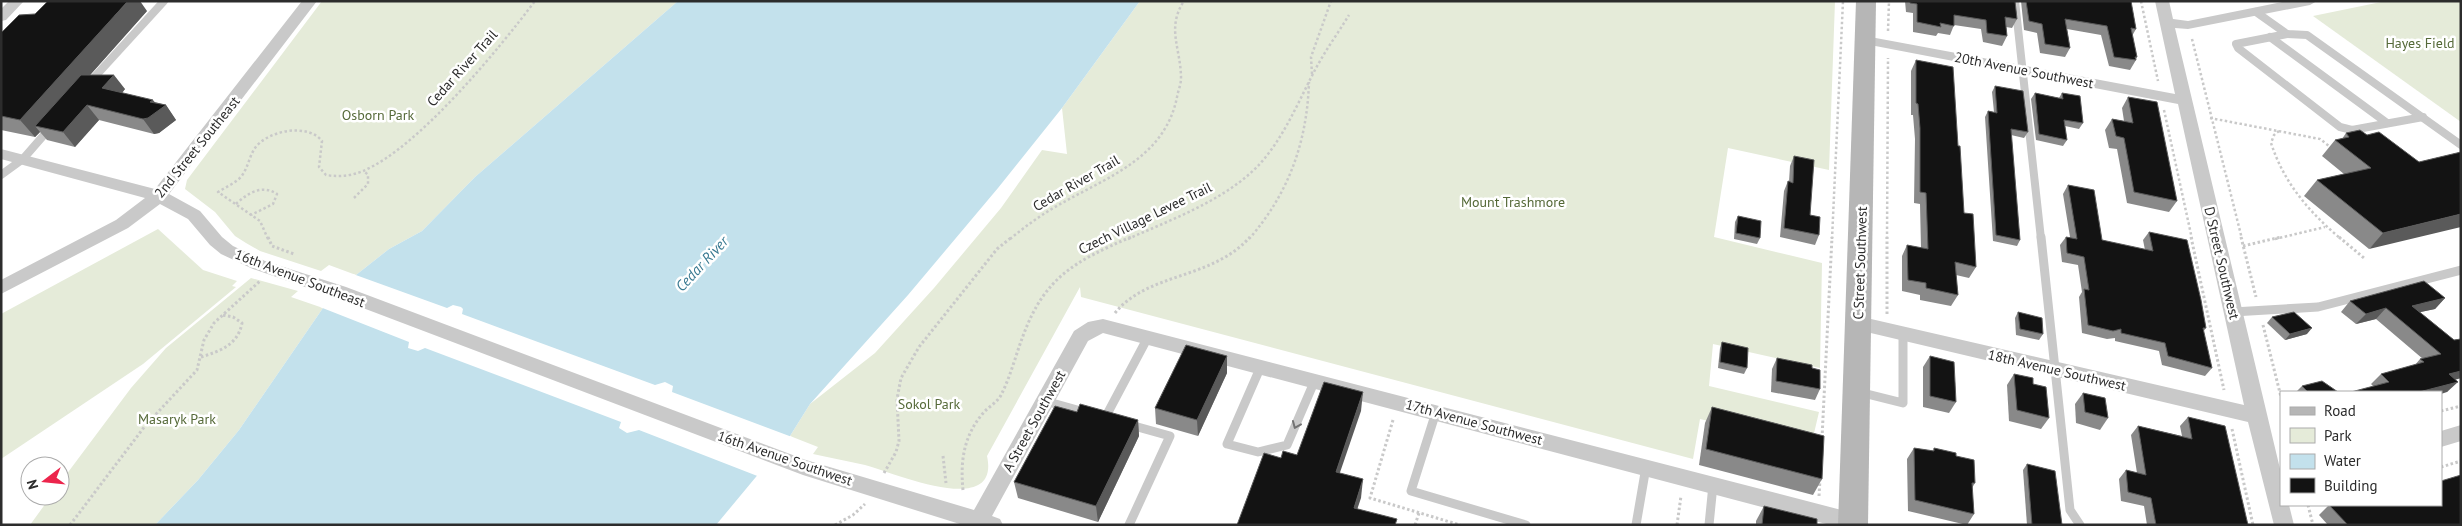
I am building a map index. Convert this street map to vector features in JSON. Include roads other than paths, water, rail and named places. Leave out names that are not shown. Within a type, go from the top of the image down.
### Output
[{"type":"main road","name":"C Street Southwest","points":[[1853,523],[1858,323],[1877,38],[1866,1]]},
{"type":"street","points":[[1,17],[18,1]]},
{"type":"street","name":"2nd Street Southeast","points":[[1,288],[122,224],[159,196],[310,1]]},
{"type":"street","name":"D Street Southwest","points":[[2162,1],[2256,416],[2275,473],[2280,502]]},
{"type":"street","points":[[2167,22],[2188,25],[2307,1]]},
{"type":"street","name":"20th Avenue Southwest","points":[[1877,38],[2021,70],[2183,100]]},
{"type":"street","name":"16th Avenue Southeast","points":[[1,154],[159,196],[174,202],[194,215],[216,241],[227,250],[259,265],[309,281],[580,384]]},
{"type":"street","name":"18th Avenue Southwest","points":[[1858,323],[2256,416]]},
{"type":"street","name":"17th Avenue Southwest","points":[[1094,327],[1113,328],[1261,366],[1853,523]]},
{"type":"street","name":"A Street Southwest","points":[[986,523],[1045,401],[1081,336],[1094,327]]},
{"type":"street","name":"16th Avenue Southwest","points":[[580,384],[803,467],[986,523]]},
{"type":"street","points":[[2442,439],[2461,433]]},
{"type":"street","name":"D Street Southwest","points":[[2281,506],[2284,525]]},
{"type":"lane","points":[[82,91],[164,1]]},
{"type":"lane","points":[[2015,1],[2053,369],[2070,510],[2080,525]]},
{"type":"lane","points":[[2256,12],[2287,34]]},
{"type":"lane","points":[[2423,117],[2352,130],[2340,127],[2238,48],[2236,44],[2287,34],[2307,35],[2423,117],[2461,145]]},
{"type":"lane","points":[[2270,37],[2387,124]]},
{"type":"lane","points":[[1,175],[23,159],[56,121]]},
{"type":"lane","points":[[2233,312],[2318,307],[2461,270]]},
{"type":"lane","points":[[1856,391],[1903,403],[1903,334]]},
{"type":"lane","points":[[1105,418],[1148,337]]},
{"type":"lane","points":[[1261,366],[1227,444],[1258,452],[1287,445],[1315,380]]},
{"type":"lane","points":[[1045,401],[1170,436],[1129,525]]},
{"type":"lane","points":[[1436,412],[1411,491],[1526,525]]},
{"type":"lane","points":[[1636,525],[1646,467]]},
{"type":"lane","points":[[1709,525],[1713,485]]},
{"type":"water","name":"Cedar River","points":[[678,1],[1140,1],[1062,108],[998,188],[908,295],[810,404],[790,436],[716,525],[155,525],[198,480],[239,430],[323,308],[356,275],[389,249],[422,231],[475,177]]},
{"type":"park label","name":"Hayes Field","points":[[2420,43]]},
{"type":"park label","name":"Osborn Park","points":[[378,115]]},
{"type":"park label","name":"Mount Trashmore","points":[[1513,202]]},
{"type":"park label","name":"Sokol Park","points":[[929,404]]},
{"type":"park label","name":"Masaryk Park","points":[[177,419]]}]
